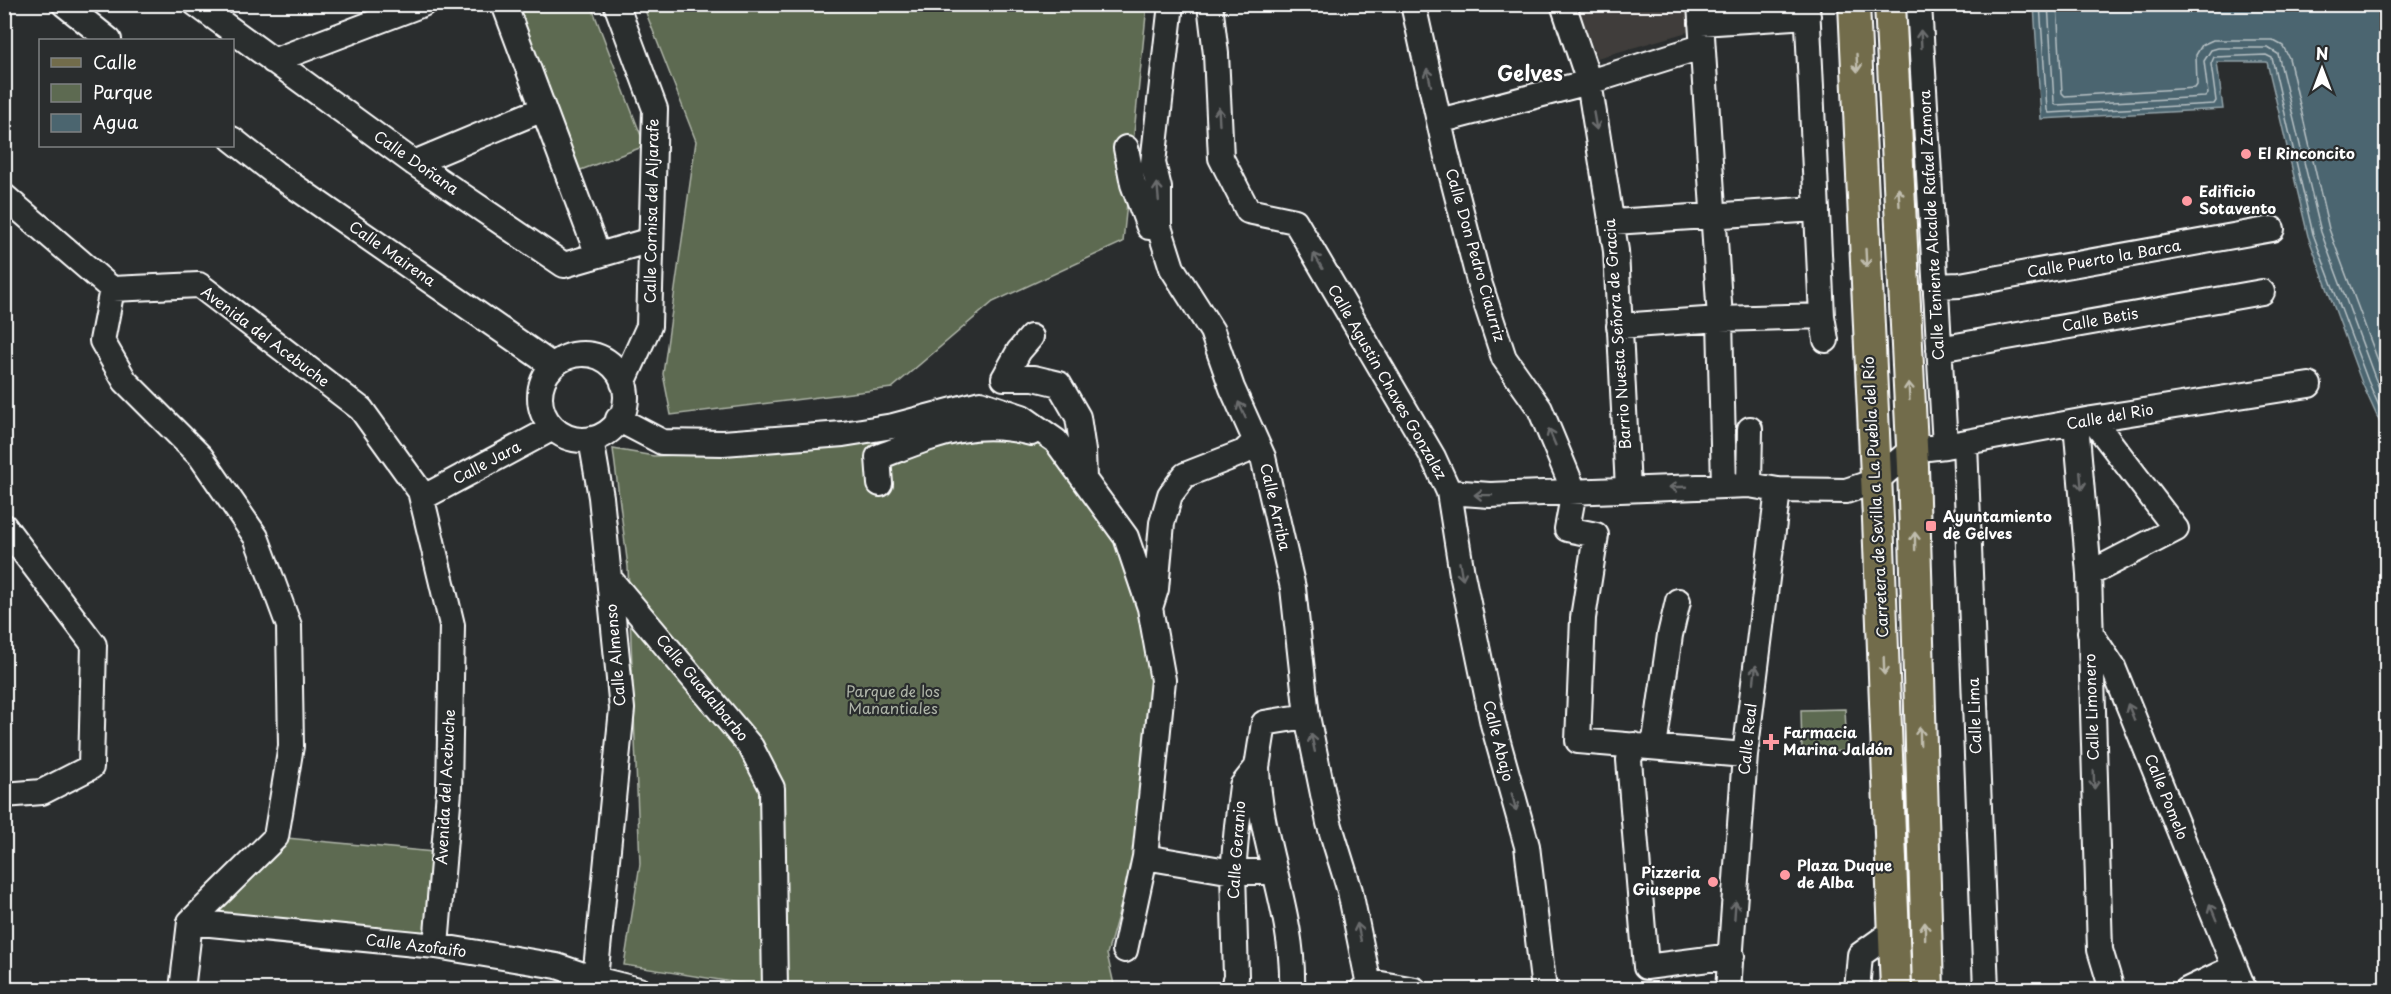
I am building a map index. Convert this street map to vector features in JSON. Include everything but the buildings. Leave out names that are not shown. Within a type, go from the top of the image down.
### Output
[{"type":"main road","name":"Carretera de Sevilla a La Puebla del Río","points":[[1854,4],[1896,990]]},
{"type":"main road","points":[[1890,4],[1911,450],[1928,990]]},
{"type":"street","points":[[64,4],[108,39]]},
{"type":"street","name":"Calle Doñana","points":[[196,4],[414,163],[564,265],[651,240]]},
{"type":"street","points":[[273,61],[423,4]]},
{"type":"street","points":[[504,4],[598,255]]},
{"type":"street","name":"Calle Cornisa del Aljarafe","points":[[616,4],[655,109],[650,326],[623,383]]},
{"type":"street","name":"Calle Arriba","points":[[1171,4],[1153,163],[1159,188],[1159,227],[1172,268],[1212,331],[1232,388],[1263,457],[1293,588],[1307,716],[1329,823],[1350,891],[1367,987]]},
{"type":"street","name":"Calle Agustin Chaves Gonzalez","points":[[1210,4],[1216,54],[1221,158],[1248,211],[1295,221],[1433,457],[1449,492],[1490,495],[1749,485],[1778,490],[1846,491],[1876,482]]},
{"type":"street","name":"Calle Don Pedro Ciaurriz","points":[[1413,4],[1439,121],[1480,285],[1504,358],[1540,410],[1574,491]]},
{"type":"street","name":"Barrio Nuesta Señora de Gracia","points":[[1563,4],[1589,82],[1613,222],[1628,489]]},
{"type":"street","name":"Calle Teniente Alcalde Rafael Zamora","points":[[1919,4],[1939,349],[1955,444]]},
{"type":"street","points":[[1724,486],[1720,319],[1700,14],[1807,10],[1822,316],[1826,340]]},
{"type":"street","points":[[1439,121],[1589,82],[1701,47]]},
{"type":"street","points":[[414,163],[543,110]]},
{"type":"street","name":"Calle Mairena","points":[[234,141],[276,173],[553,366]]},
{"type":"street","points":[[1126,148],[1133,184],[1149,227],[1159,227]]},
{"type":"street","points":[[4,196],[112,289],[102,341],[125,381],[201,458],[256,537],[289,626],[291,746],[276,837],[190,922],[182,990]]},
{"type":"street","points":[[1613,222],[1817,208]]},
{"type":"street","name":"Calle Puerto la Barca","points":[[1935,286],[1959,285],[2272,229]]},
{"type":"street","name":"Avenida del Acebuche","points":[[112,289],[199,285],[361,410],[420,491],[452,625],[449,791],[436,946]]},
{"type":"street","name":"Calle Betis","points":[[1939,349],[2262,291]]},
{"type":"street","points":[[1619,326],[1720,319],[1822,316]]},
{"type":"street","points":[[1031,337],[1019,351],[1004,378],[1034,378],[1059,384],[1078,417],[1084,477]]},
{"type":"street","points":[[579,354],[593,355],[606,361],[616,370],[623,383],[626,397],[623,412],[605,434],[591,439],[578,440],[564,436],[544,417],[540,404],[540,390],[544,377],[553,366],[565,358],[579,354]]},
{"type":"street","name":"Calle del Rio","points":[[1911,450],[2309,384]]},
{"type":"street","points":[[618,419],[662,442],[723,443],[843,434],[893,426],[981,403],[1022,417],[1056,441],[1126,537],[1150,608],[1163,680],[1145,857],[1125,950]]},
{"type":"street","points":[[2084,421],[2176,529],[2089,574]]},
{"type":"street","name":"Calle Limonero","points":[[2084,421],[2100,950],[2112,990]]},
{"type":"street","points":[[880,484],[878,457],[957,429],[992,426],[1028,432],[1056,441]]},
{"type":"street","name":"Calle Jara","points":[[422,498],[553,428]]},
{"type":"street","points":[[1749,485],[1750,429]]},
{"type":"street","name":"Calle Almenso","points":[[591,439],[601,497],[622,709],[593,984]]},
{"type":"street","points":[[1150,608],[1156,589],[1162,522],[1170,495],[1185,475],[1244,452],[1256,441]]},
{"type":"street","name":"Calle Lima","points":[[1955,444],[1986,990]]},
{"type":"street","points":[[1876,482],[1911,450]]},
{"type":"street","name":"Calle Real","points":[[1728,990],[1745,755],[1778,490]]},
{"type":"street","points":[[1574,491],[1567,529],[1596,535],[1583,618],[1578,741],[1745,755]]},
{"type":"street","name":"Calle Abajo","points":[[1449,492],[1461,574],[1493,724],[1527,846],[1544,990]]},
{"type":"street","points":[[4,526],[94,645],[91,766],[42,792],[4,795]]},
{"type":"street","name":"Calle Guadalbarbo","points":[[609,578],[751,747],[772,788],[775,990]]},
{"type":"street","points":[[1678,601],[1644,746],[1629,760],[1646,967],[1732,956]]},
{"type":"street","name":"Calle Pomelo","points":[[2090,632],[2113,667],[2244,990]]},
{"type":"street","name":"Calle Geranio","points":[[1233,990],[1236,977],[1233,872],[1242,786],[1257,766],[1264,723],[1307,716]]},
{"type":"street","points":[[1257,766],[1257,787],[1274,872],[1284,908],[1292,990]]},
{"type":"street","points":[[1145,857],[1233,872],[1274,872]]},
{"type":"street","name":"Calle Azofaifo","points":[[190,922],[436,946],[556,966],[593,984],[639,990]]},
{"type":"street","points":[[1857,990],[1860,955],[1895,930]]},
{"type":"street","points":[[2187,990],[2235,967]]},
{"type":"street","points":[[1367,987],[1415,990]]},
{"type":"shaded area","points":[[1577,5],[1689,5],[1691,31],[1597,58]]},
{"type":"green space","points":[[515,5],[591,5],[645,146],[578,171]]},
{"type":"green space","points":[[643,5],[1147,5],[1123,242],[993,302],[892,388],[671,415],[663,374],[696,141]]},
{"type":"green space","name":"Parque de los Manantiales","points":[[977,411],[1007,419],[1065,461],[1112,525],[1144,624],[1156,678],[1136,852],[1107,954],[1115,989],[777,989],[624,965],[640,864],[628,567],[613,449],[654,456],[830,448],[920,430]]},
{"type":"green space","points":[[1845,709],[1847,751],[1802,752],[1801,710]]},
{"type":"green space","points":[[276,837],[444,853],[436,946],[190,922]]},
{"type":"water","points":[[2034,5],[2386,5],[2386,436],[2362,383],[2308,236],[2267,62],[2217,62],[2223,109],[2041,119]]},
{"type":"place","name":"El Rinconcito","points":[[2246,154]]},
{"type":"place","name":"Edificio Sotavento","points":[[2187,201]]},
{"type":"place","name":"Ayuntamiento de Gelves","points":[[1931,526]]},
{"type":"place","name":"Farmacia Marina Jaldón","points":[[1771,742]]},
{"type":"place","name":"Plaza Duque de Alba","points":[[1785,875]]},
{"type":"place","name":"Pizzeria Giuseppe","points":[[1713,882]]},
{"type":"district","name":"Gelves","points":[[1530,74]]}]
